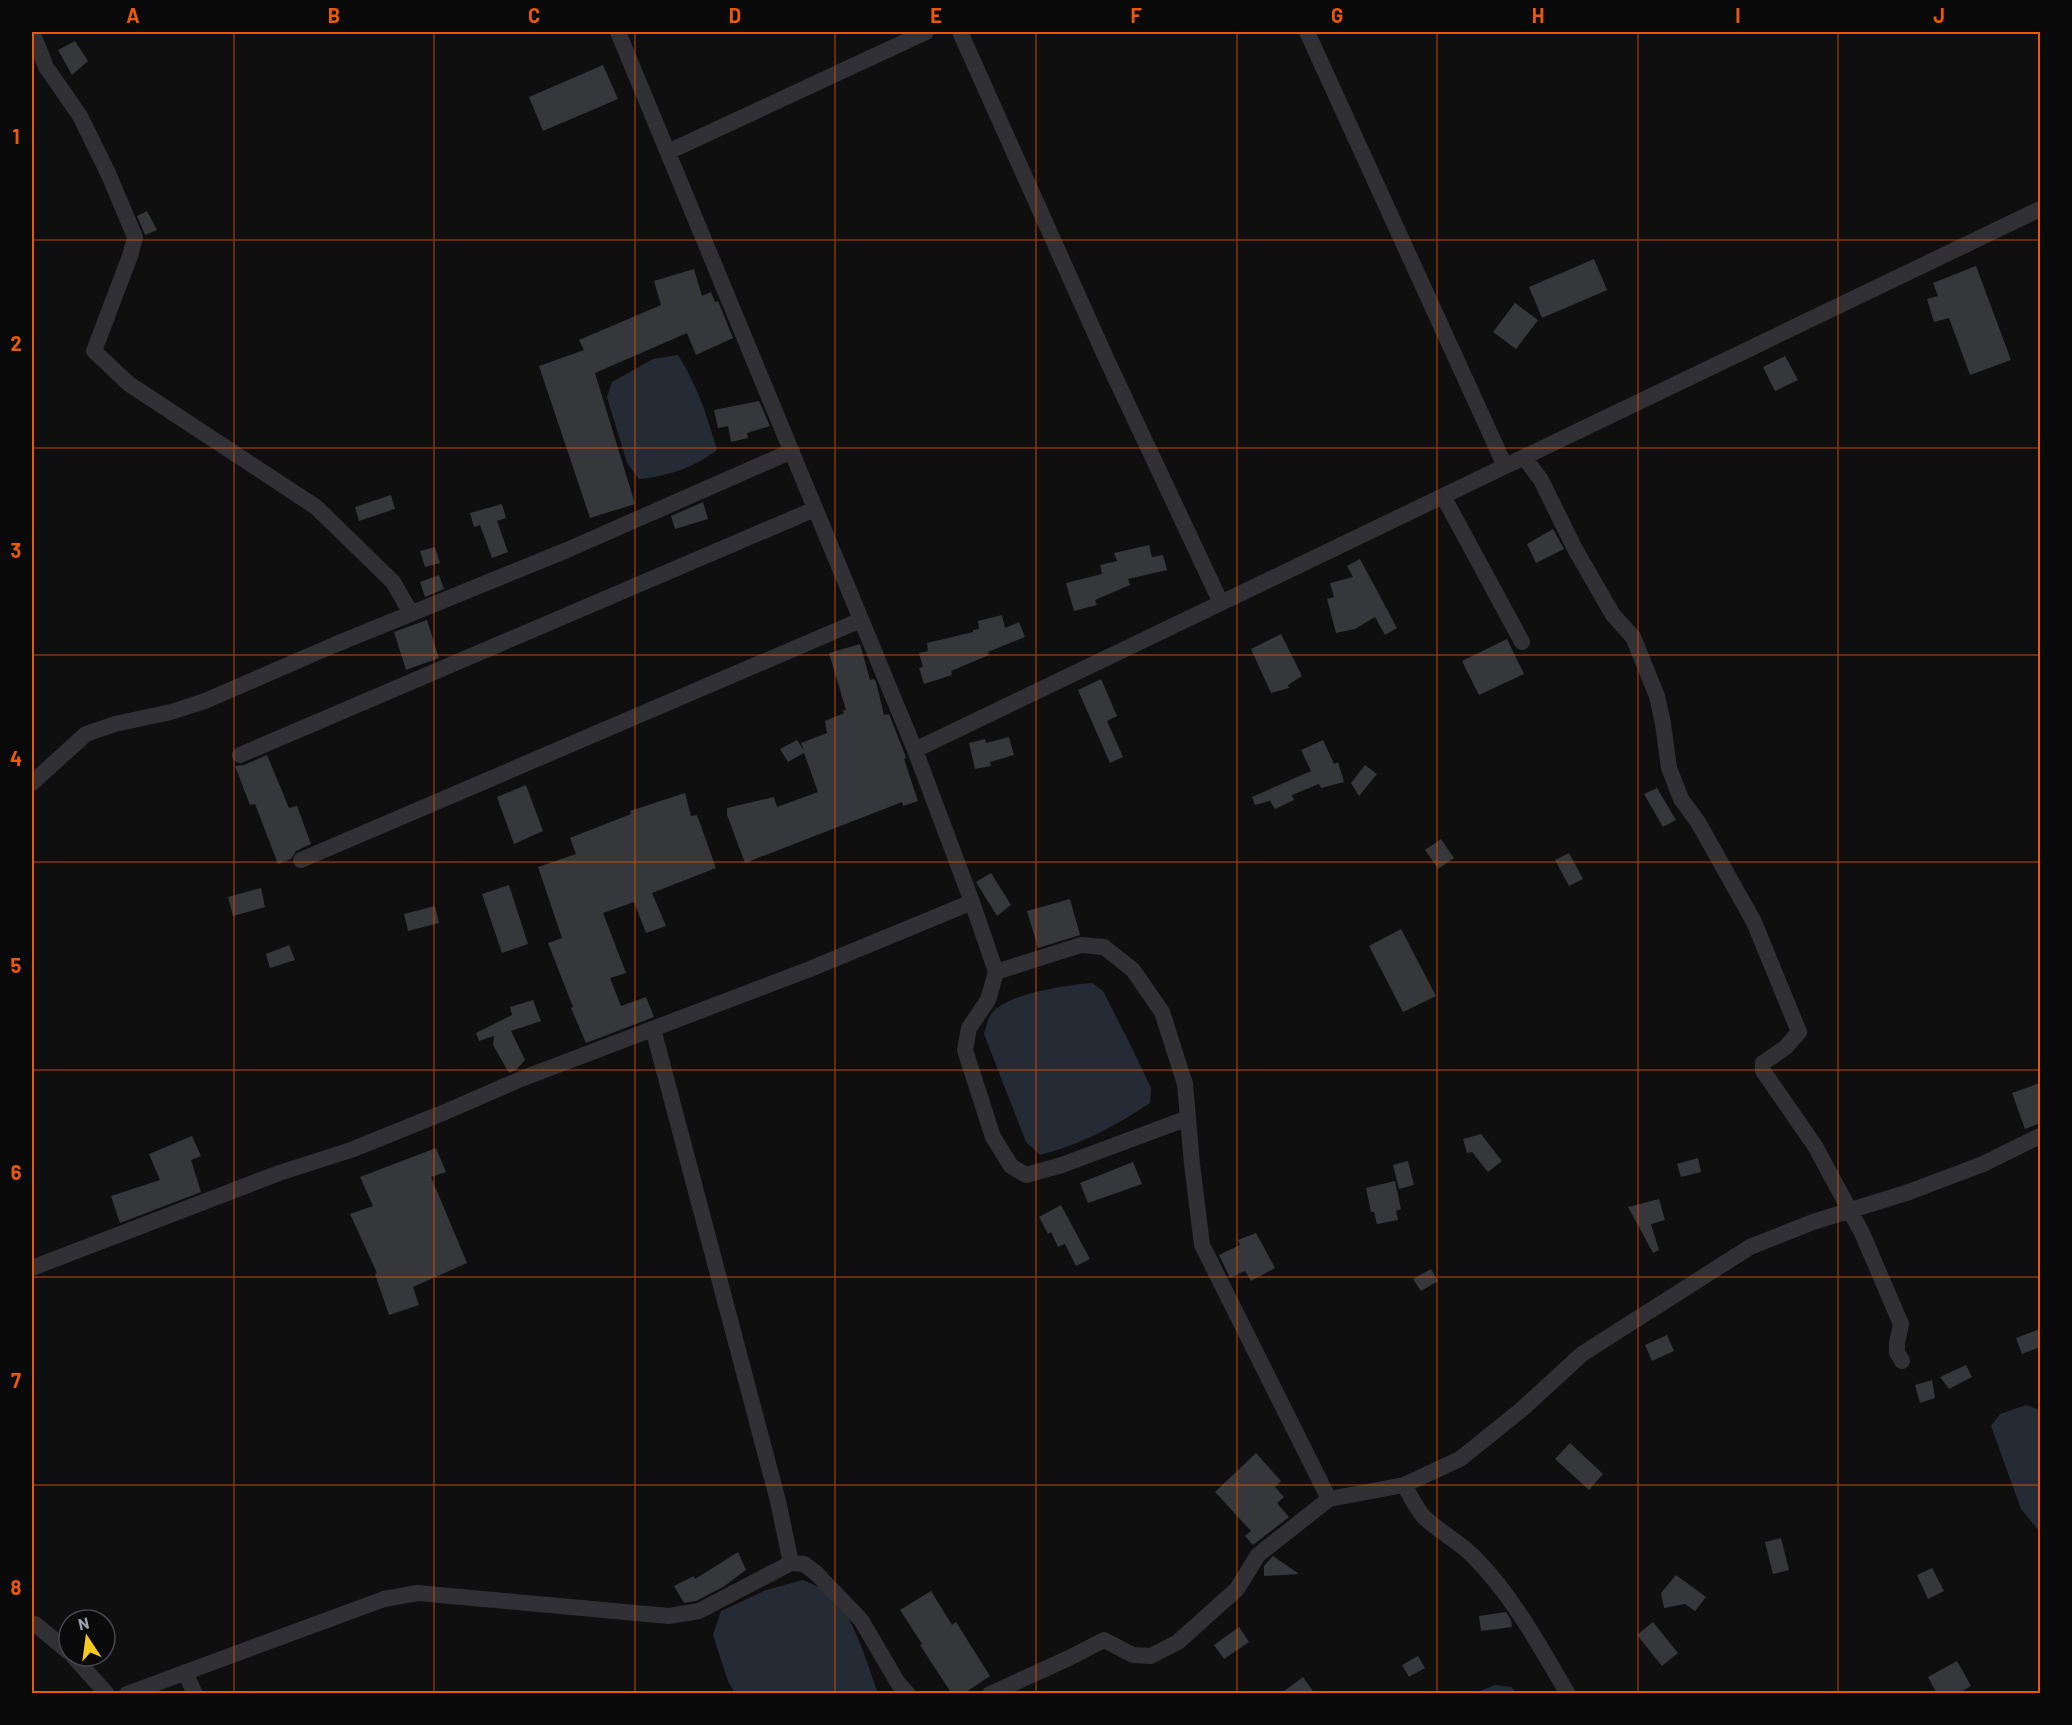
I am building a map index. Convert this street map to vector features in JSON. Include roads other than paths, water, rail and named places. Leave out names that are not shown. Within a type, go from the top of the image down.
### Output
[{"type":"street","points":[[32,32],[46,67],[80,116],[108,173],[135,237],[94,351],[129,384],[316,507],[393,582],[411,613]]},
{"type":"street","points":[[618,32],[915,750],[996,972],[988,1000],[969,1028],[965,1050],[993,1137],[1011,1166],[1026,1175],[1062,1165],[1188,1118]]},
{"type":"street","points":[[668,152],[926,32]]},
{"type":"street","points":[[960,32],[1106,358],[1221,603]]},
{"type":"street","points":[[1307,32],[1505,466]]},
{"type":"street","points":[[915,750],[2040,208]]},
{"type":"street","points":[[32,783],[86,734],[115,724],[171,712],[205,701],[411,613],[567,550],[792,451]]},
{"type":"street","points":[[1524,457],[1541,480],[1612,615],[1633,637],[1658,696],[1669,768],[1681,799],[1698,822],[1754,922],[1799,1032],[1786,1047],[1763,1063],[1763,1071],[1815,1146],[1862,1233],[1900,1324],[1897,1343],[1902,1361]]},
{"type":"street","points":[[1443,496],[1522,642]]},
{"type":"street","points":[[240,755],[815,509]]},
{"type":"street","points":[[301,860],[861,620]]},
{"type":"street","points":[[32,1268],[279,1173],[351,1149],[521,1079],[810,969],[972,902]]},
{"type":"street","points":[[996,972],[1081,945],[1104,947],[1133,970],[1162,1012],[1185,1084],[1202,1245],[1329,1499]]},
{"type":"street","points":[[653,1029],[776,1490],[791,1563]]},
{"type":"street","points":[[990,1694],[1104,1640],[1133,1655],[1151,1656],[1178,1642],[1237,1589],[1258,1555],[1329,1499],[1404,1485],[1460,1459],[1521,1410],[1582,1354],[1750,1247],[1813,1222],[1909,1192],[1983,1164],[2040,1136]]},
{"type":"street","points":[[1404,1485],[1422,1515],[1474,1556],[1505,1593],[1543,1650],[1568,1694]]},
{"type":"street","points":[[127,1694],[384,1599],[418,1593],[669,1616],[699,1611],[791,1563],[804,1564],[816,1573],[861,1620],[898,1683],[908,1694]]},
{"type":"street","points":[[32,1624],[57,1642]]},
{"type":"street","points":[[84,1668],[107,1694]]},
{"type":"street","points":[[185,1672],[195,1694]]}]
